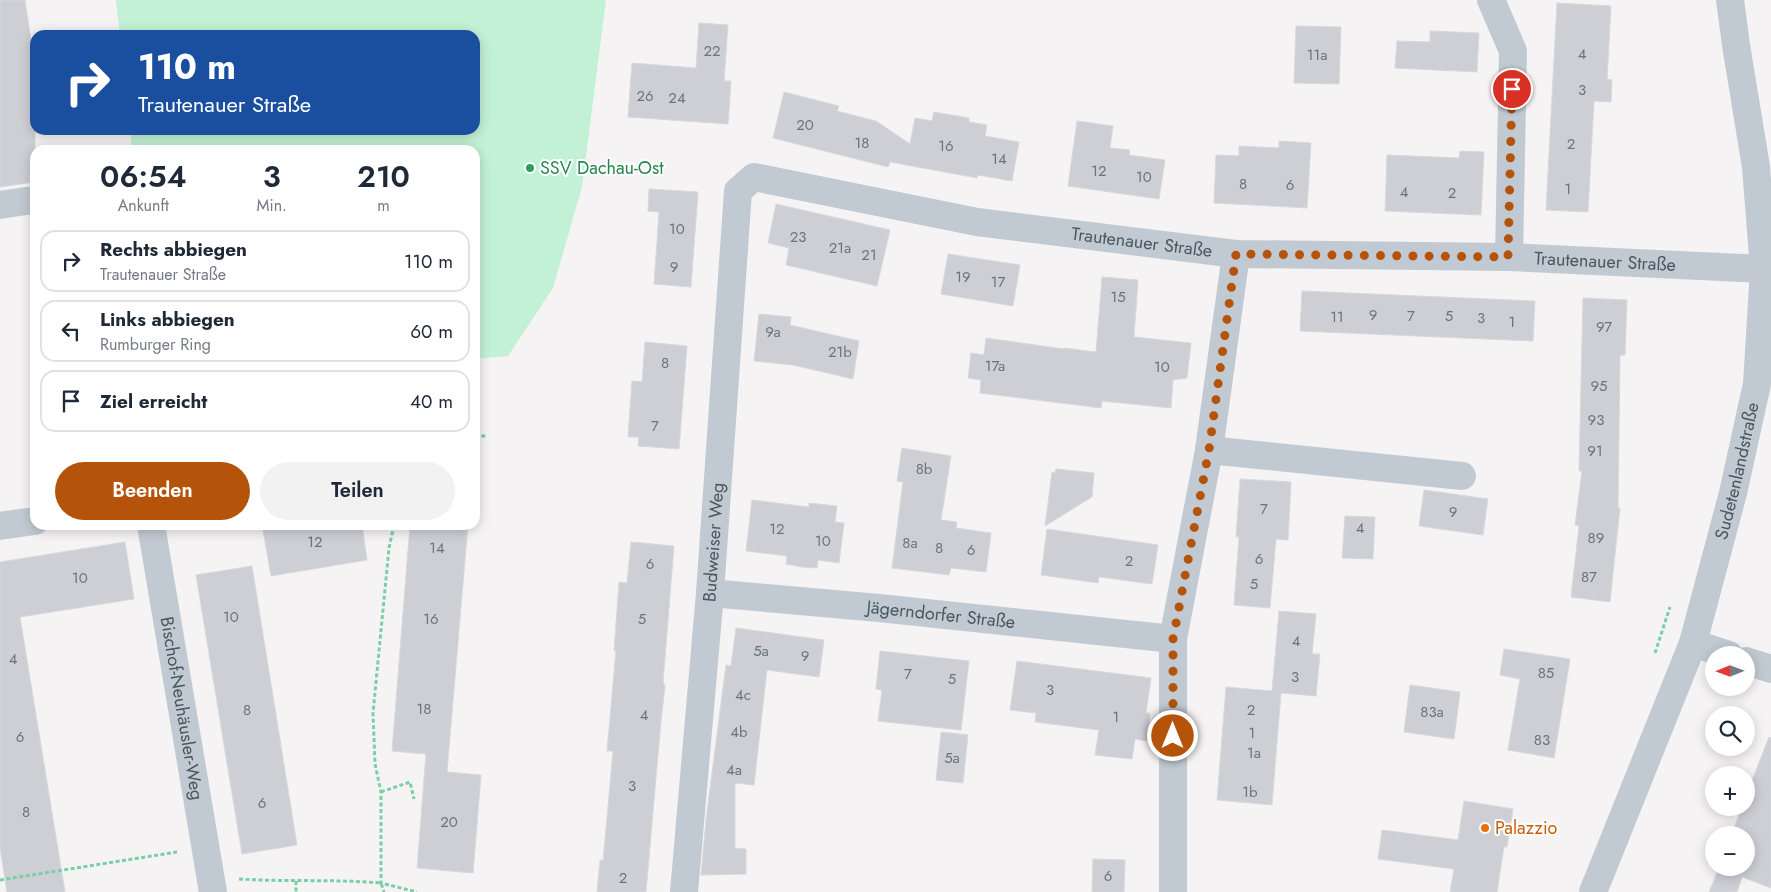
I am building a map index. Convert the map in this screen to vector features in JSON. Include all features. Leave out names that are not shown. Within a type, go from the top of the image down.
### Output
[{"type":"street","points":[[1492,0],[1512,52],[1508,257]]},
{"type":"street","name":"Sudetenlandstraße","points":[[1593,892],[1693,643],[1733,493],[1757,384],[1764,269],[1756,167],[1730,0]]},
{"type":"street","name":"Trautenauer Straße","points":[[738,191],[754,177],[977,222],[1236,254],[1508,257],[1764,269]]},
{"type":"street","name":"Budweiser Weg","points":[[684,892],[710,593],[738,191]]},
{"type":"street","points":[[0,205],[30,200]]},
{"type":"street","points":[[1173,892],[1173,639],[1209,450],[1236,254]]},
{"type":"street","points":[[1209,450],[1462,476]]},
{"type":"street","points":[[0,526],[30,522]]},
{"type":"street","name":"Bischof-Neuhäusler-Weg","points":[[152,530],[212,885]]},
{"type":"street","name":"Jägerndorfer Straße","points":[[710,593],[879,608],[1173,639]]},
{"type":"street","points":[[1693,643],[1705,647]]},
{"type":"street","points":[[1755,664],[1771,669]]},
{"type":"path","points":[[480,435],[486,437]]},
{"type":"path","points":[[384,892],[381,883],[382,792],[375,764],[373,713],[389,548],[393,530]]},
{"type":"path","points":[[1652,662],[1670,606]]},
{"type":"path","points":[[382,792],[410,782],[414,799]]},
{"type":"path","points":[[0,880],[206,848]]},
{"type":"path","points":[[296,881],[296,892]]},
{"type":"path","points":[[212,885],[296,881],[359,881],[381,883],[417,892]]},
{"type":"green space","name":"SSV Dachau-Ost","points":[[116,0],[606,0],[582,187],[553,288],[508,356],[480,359],[480,145],[132,145],[130,135],[480,135],[480,30],[119,30]]},
{"type":"building","points":[[0,0],[25,0],[30,33],[30,135],[35,135],[35,145],[30,145],[30,183],[0,187]]},
{"type":"building","points":[[1557,3],[1611,6],[1607,79],[1612,80],[1611,102],[1594,101],[1588,212],[1546,210]]},
{"type":"building","points":[[699,23],[728,25],[724,81],[731,81],[728,124],[628,117],[632,63],[696,68]]},
{"type":"building","points":[[1296,26],[1341,27],[1339,84],[1294,83]]},
{"type":"building","points":[[1430,31],[1479,33],[1477,72],[1395,68],[1397,41],[1430,42]]},
{"type":"building","points":[[784,92],[839,106],[837,111],[876,121],[910,144],[915,118],[932,121],[934,112],[969,118],[969,122],[987,125],[985,136],[1019,142],[1012,181],[978,175],[977,178],[890,162],[888,167],[773,138]]},
{"type":"building","points":[[1077,121],[1113,126],[1110,148],[1130,150],[1129,155],[1165,160],[1159,199],[1068,186]]},
{"type":"building","points":[[1279,141],[1311,143],[1307,208],[1214,203],[1216,155],[1239,156],[1239,146],[1279,148]]},
{"type":"building","points":[[1460,151],[1484,152],[1481,215],[1385,211],[1387,155],[1459,158]]},
{"type":"building","points":[[649,189],[698,192],[691,287],[654,284],[659,212],[648,211]]},
{"type":"building","points":[[776,204],[890,230],[877,286],[786,265],[789,248],[768,243]]},
{"type":"building","points":[[948,254],[1020,265],[1013,306],[941,294]]},
{"type":"building","points":[[1102,277],[1138,280],[1134,337],[1191,343],[1187,378],[1173,380],[1171,408],[1102,401],[1101,408],[980,393],[981,380],[968,378],[971,353],[984,355],[986,338],[1096,352]]},
{"type":"building","points":[[1302,291],[1535,301],[1533,341],[1300,331]]},
{"type":"building","points":[[1583,298],[1627,300],[1625,355],[1620,355],[1618,508],[1620,508],[1610,602],[1571,597],[1579,526],[1575,525],[1582,471],[1579,471]]},
{"type":"building","points":[[759,314],[791,317],[790,325],[859,341],[853,379],[793,365],[754,361]]},
{"type":"building","points":[[645,342],[687,346],[679,449],[638,446],[639,437],[628,437],[632,381],[642,382]]},
{"type":"building","points":[[902,448],[951,456],[941,520],[957,522],[956,528],[991,533],[986,572],[951,568],[949,575],[892,568],[903,482],[897,481]]},
{"type":"building","points":[[1056,469],[1094,473],[1092,497],[1045,526],[1052,472],[1055,473]]},
{"type":"building","points":[[1240,479],[1291,482],[1288,540],[1276,539],[1270,608],[1234,605],[1239,537],[1236,537]]},
{"type":"building","points":[[1424,490],[1488,499],[1483,535],[1419,526]]},
{"type":"building","points":[[752,500],[809,507],[809,503],[837,506],[835,522],[844,523],[839,563],[818,560],[817,568],[802,567],[786,564],[787,556],[746,551]]},
{"type":"building","points":[[1345,516],[1375,517],[1373,559],[1342,558]]},
{"type":"building","points":[[1047,529],[1158,545],[1152,584],[1099,577],[1098,583],[1041,575]]},
{"type":"building","points":[[263,530],[363,530],[367,560],[271,576]]},
{"type":"building","points":[[410,530],[468,530],[447,772],[481,775],[473,873],[417,868],[426,754],[392,751]]},
{"type":"building","points":[[125,542],[134,599],[20,617],[65,892],[7,892],[0,848],[0,562]]},
{"type":"building","points":[[631,542],[674,546],[663,682],[665,686],[646,892],[597,892],[600,860],[603,861],[613,751],[607,751],[616,651],[614,651],[619,582],[627,583]]},
{"type":"building","points":[[252,566],[297,845],[242,854],[196,575]]},
{"type":"building","points":[[1279,611],[1316,614],[1312,654],[1320,654],[1316,696],[1281,693],[1272,805],[1217,800],[1226,687],[1272,691]]},
{"type":"building","points":[[736,628],[824,640],[819,677],[767,670],[754,785],[735,783],[735,848],[746,849],[746,874],[701,875],[706,820],[726,665],[731,666]]},
{"type":"building","points":[[1504,649],[1570,659],[1554,758],[1508,750],[1520,679],[1500,675]]},
{"type":"building","points":[[880,651],[969,661],[961,730],[878,721],[882,690],[876,689]]},
{"type":"building","points":[[1017,661],[1151,678],[1146,713],[1150,713],[1147,741],[1135,739],[1132,759],[1095,755],[1099,730],[1035,722],[1036,713],[1010,710]]},
{"type":"building","points":[[1410,685],[1460,692],[1454,739],[1404,732]]},
{"type":"building","points":[[941,732],[968,735],[963,783],[936,780]]},
{"type":"building","points":[[1769,737],[1771,738],[1771,888],[1742,877],[1737,892],[1709,892],[1716,876],[1755,876],[1755,826],[1735,826],[1739,816],[1755,816],[1755,773]]},
{"type":"building","name":"Palazzio","points":[[1464,801],[1513,809],[1507,847],[1504,847],[1497,892],[1450,892],[1454,869],[1378,859],[1382,830],[1458,840]]},
{"type":"building","points":[[1093,859],[1125,860],[1124,892],[1092,892]]},
{"type":"place","name":"SSV Dachau-Ost","points":[[530,168]]},
{"type":"place","name":"Palazzio","points":[[1485,828]]},
{"type":"route","points":[[1173,736],[1173,639],[1209,450],[1236,254],[1508,257],[1512,89]]}]
